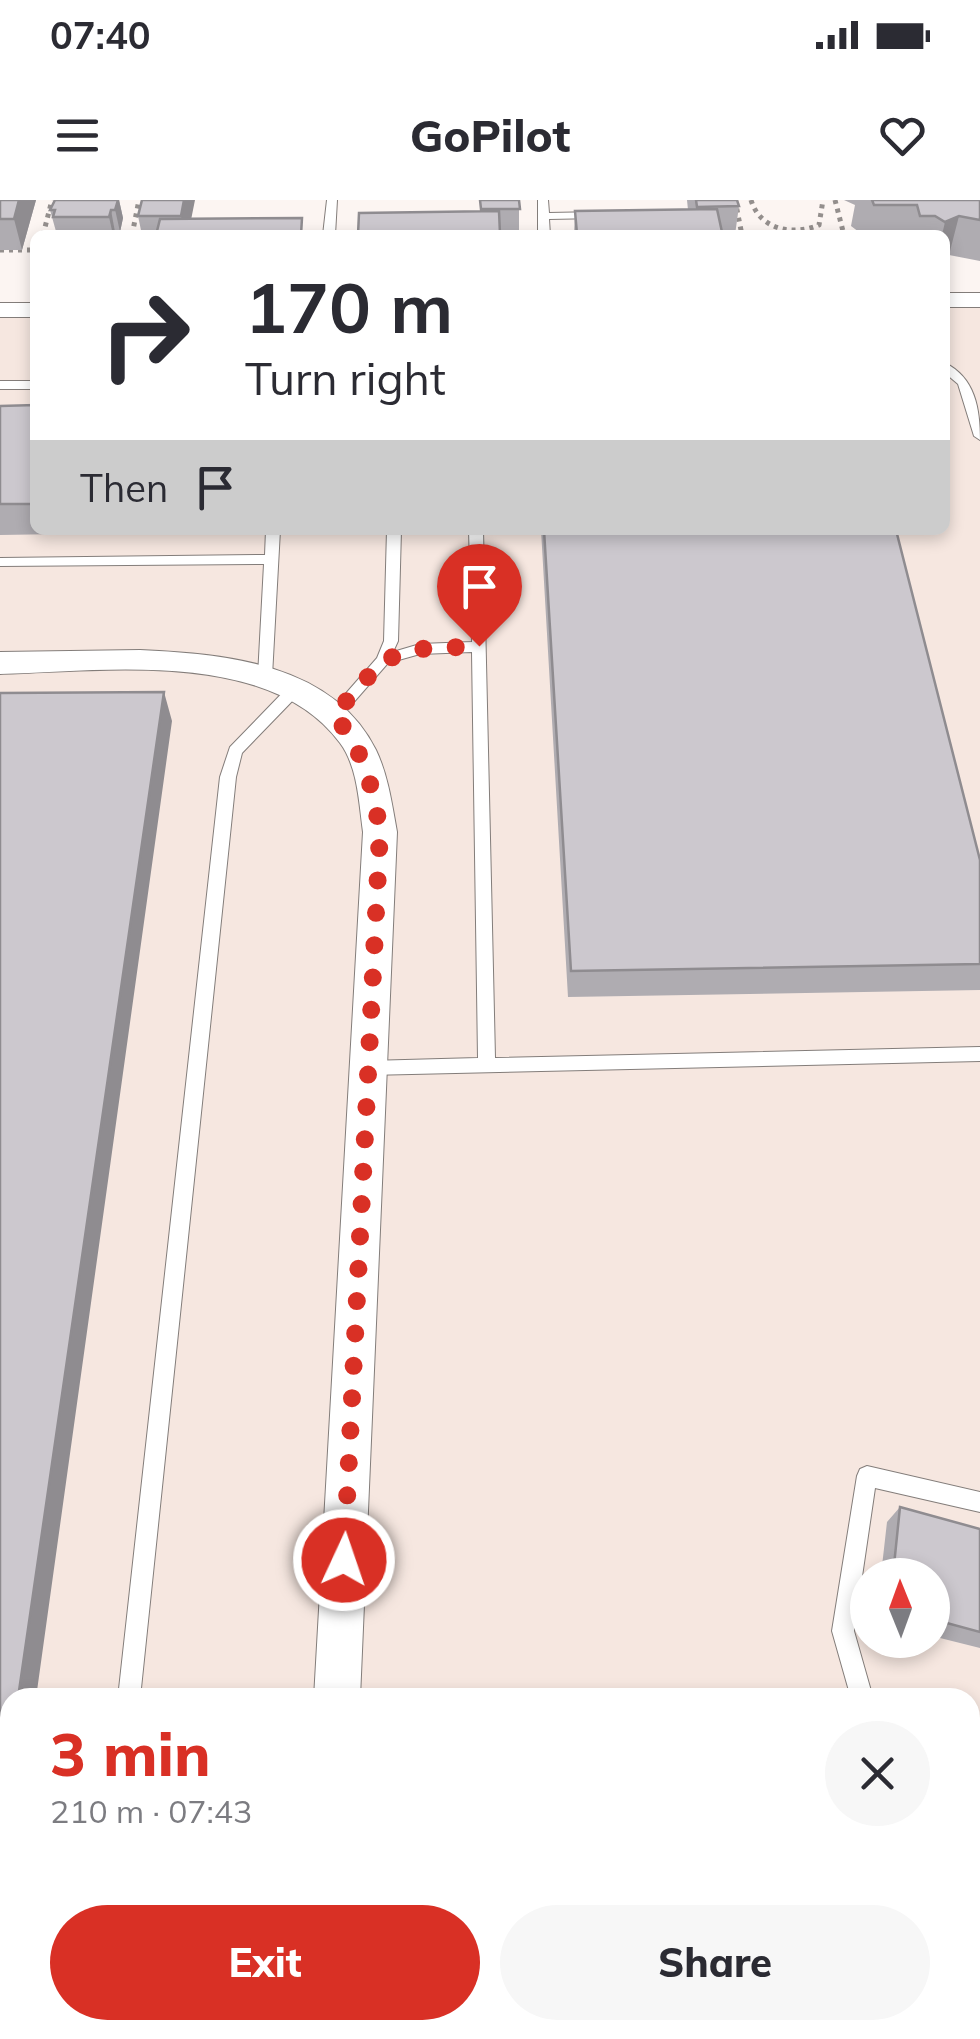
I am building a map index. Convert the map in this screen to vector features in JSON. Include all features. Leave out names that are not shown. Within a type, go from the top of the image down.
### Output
[{"type":"street","points":[[950,300],[980,300]]},
{"type":"street","points":[[0,310],[30,310]]},
{"type":"street","points":[[0,663],[224,666],[281,682],[310,693],[334,715],[354,738],[373,783],[380,832],[337,1688]]},
{"type":"lane","points":[[329,230],[332,200]]},
{"type":"lane","points":[[543,200],[544,230]]},
{"type":"lane","points":[[544,216],[617,215]]},
{"type":"lane","points":[[950,371],[964,384],[980,436]]},
{"type":"lane","points":[[0,385],[30,385]]},
{"type":"lane","points":[[130,1688],[228,777],[235,751],[281,682],[274,535]]},
{"type":"lane","points":[[334,715],[383,660],[391,641],[394,535]]},
{"type":"lane","points":[[476,535],[487,1065]]},
{"type":"lane","points":[[0,562],[272,558]]},
{"type":"lane","points":[[383,660],[420,649],[479,646]]},
{"type":"lane","points":[[368,1068],[980,1054]]},
{"type":"lane","points":[[859,1688],[843,1631],[868,1476],[980,1502]]},
{"type":"path","points":[[43,230],[52,200]]},
{"type":"path","points":[[133,230],[139,200]]},
{"type":"path","points":[[735,200],[741,230]]},
{"type":"path","points":[[751,200],[755,214],[763,220],[793,230]]},
{"type":"path","points":[[800,230],[820,225],[822,200]]},
{"type":"path","points":[[836,200],[843,230]]},
{"type":"path","points":[[0,250],[30,250]]},
{"type":"shaded area","points":[[950,300],[980,300],[980,1688],[0,1688],[0,310],[30,310],[30,535],[950,535]]},
{"type":"building","points":[[0,200],[19,200],[14,219],[0,219]]},
{"type":"building","points":[[55,200],[118,200],[109,217],[53,217],[55,210],[50,210]]},
{"type":"building","points":[[142,200],[184,200],[181,216],[138,216]]},
{"type":"building","points":[[480,200],[519,200],[520,209],[481,209]]},
{"type":"building","points":[[696,200],[737,200],[739,206],[697,207]]},
{"type":"building","points":[[872,200],[980,200],[980,220],[959,216],[945,222],[935,216],[920,216],[917,205],[874,205]]},
{"type":"building","points":[[717,209],[722,230],[577,230],[575,211]]},
{"type":"building","points":[[499,211],[500,230],[358,230],[359,213]]},
{"type":"building","points":[[302,218],[301,230],[157,230],[160,219]]},
{"type":"building","points":[[30,405],[30,504],[0,504],[0,406]]},
{"type":"building","points":[[544,535],[897,535],[980,860],[980,964],[571,971]]},
{"type":"building","points":[[164,692],[19,1688],[0,1688],[0,693]]},
{"type":"building","points":[[900,1507],[980,1529],[980,1632],[950,1624],[950,1558],[895,1558]]},
{"type":"route","points":[[344,1560],[380,832],[373,783],[354,738],[334,715],[383,660],[420,649],[479,646]]}]
